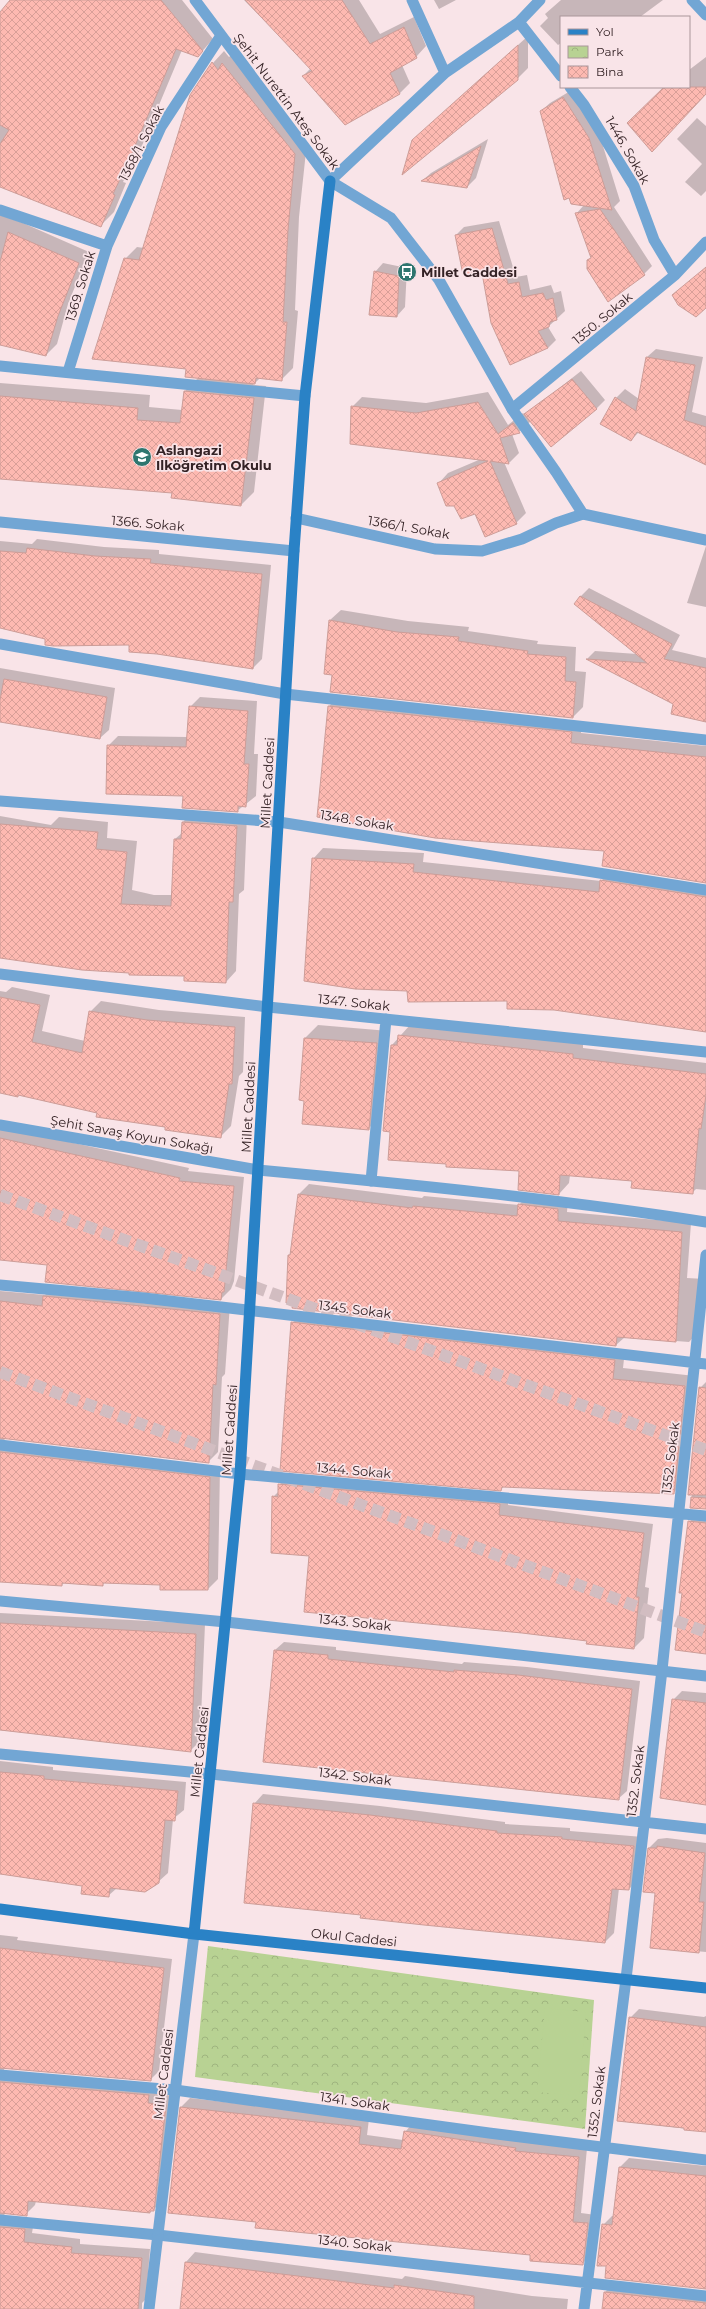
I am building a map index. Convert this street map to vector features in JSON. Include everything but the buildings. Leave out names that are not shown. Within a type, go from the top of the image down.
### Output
[{"type":"main road","name":"Millet Caddesi","points":[[194,1934],[240,1474],[296,518],[305,396],[330,181]]},
{"type":"main road","name":"Okul Caddesi","points":[[0,1909],[194,1934],[706,1988]]},
{"type":"street","name":"Şehit Nurettin Ateş Sokak","points":[[195,0],[220,37],[330,181],[391,218],[439,280],[512,409],[583,514]]},
{"type":"street","points":[[412,0],[444,73]]},
{"type":"street","points":[[330,181],[444,73],[519,22],[540,0]]},
{"type":"street","points":[[692,0],[706,15]]},
{"type":"street","points":[[519,22],[560,75]]},
{"type":"street","name":"1368/1. Sokak","points":[[107,246],[161,127],[220,37]]},
{"type":"street","name":"1446. Sokak","points":[[571,88],[584,105],[634,186],[654,240],[674,275]]},
{"type":"street","name":"1369. Sokak","points":[[0,210],[107,246],[68,372]]},
{"type":"street","name":"1350. Sokak","points":[[512,409],[674,275],[706,242]]},
{"type":"street","points":[[0,366],[305,396]]},
{"type":"street","points":[[583,514],[706,540]]},
{"type":"street","name":"1366/1. Sokak","points":[[296,518],[435,549],[482,551],[522,539],[556,523],[583,514]]},
{"type":"street","name":"1366. Sokak","points":[[0,522],[294,550]]},
{"type":"street","points":[[0,644],[285,694],[706,740]]},
{"type":"street","name":"1348. Sokak","points":[[0,801],[279,822],[706,890]]},
{"type":"street","name":"1347. Sokak","points":[[0,974],[268,1007],[706,1052]]},
{"type":"street","points":[[371,1181],[386,1019]]},
{"type":"street","name":"Şehit Savaş Koyun Sokağı","points":[[0,1125],[258,1170],[371,1181],[641,1212],[706,1222]]},
{"type":"street","name":"1352. Sokak","points":[[584,2309],[626,1979],[662,1670],[677,1512],[701,1364],[706,1255]]},
{"type":"street","name":"1345. Sokak","points":[[0,1285],[144,1298],[701,1364]]},
{"type":"street","name":"1344. Sokak","points":[[0,1444],[240,1474],[677,1512],[706,1516]]},
{"type":"street","name":"1343. Sokak","points":[[0,1601],[226,1622],[706,1676]]},
{"type":"street","name":"1342. Sokak","points":[[0,1754],[210,1774],[644,1824],[706,1829]]},
{"type":"street","name":"Millet Caddesi","points":[[149,2309],[194,1934]]},
{"type":"street","name":"1341. Sokak","points":[[0,2075],[176,2090],[604,2149],[706,2160]]},
{"type":"street","name":"1340. Sokak","points":[[0,2220],[158,2235],[706,2296]]},
{"type":"green space","points":[[208,1946],[594,2000],[585,2129],[195,2077]]},
{"type":"green space","points":[[545,2008],[586,2012],[579,2096],[537,2092]]},
{"type":"tunnel","points":[[0,1195],[706,1450]]},
{"type":"tunnel","points":[[0,1372],[706,1632]]},
{"type":"place","name":"Millet Caddesi","points":[[407,272]]},
{"type":"place","name":"Aslangazi Ilköğretim Okulu","points":[[142,457]]}]
